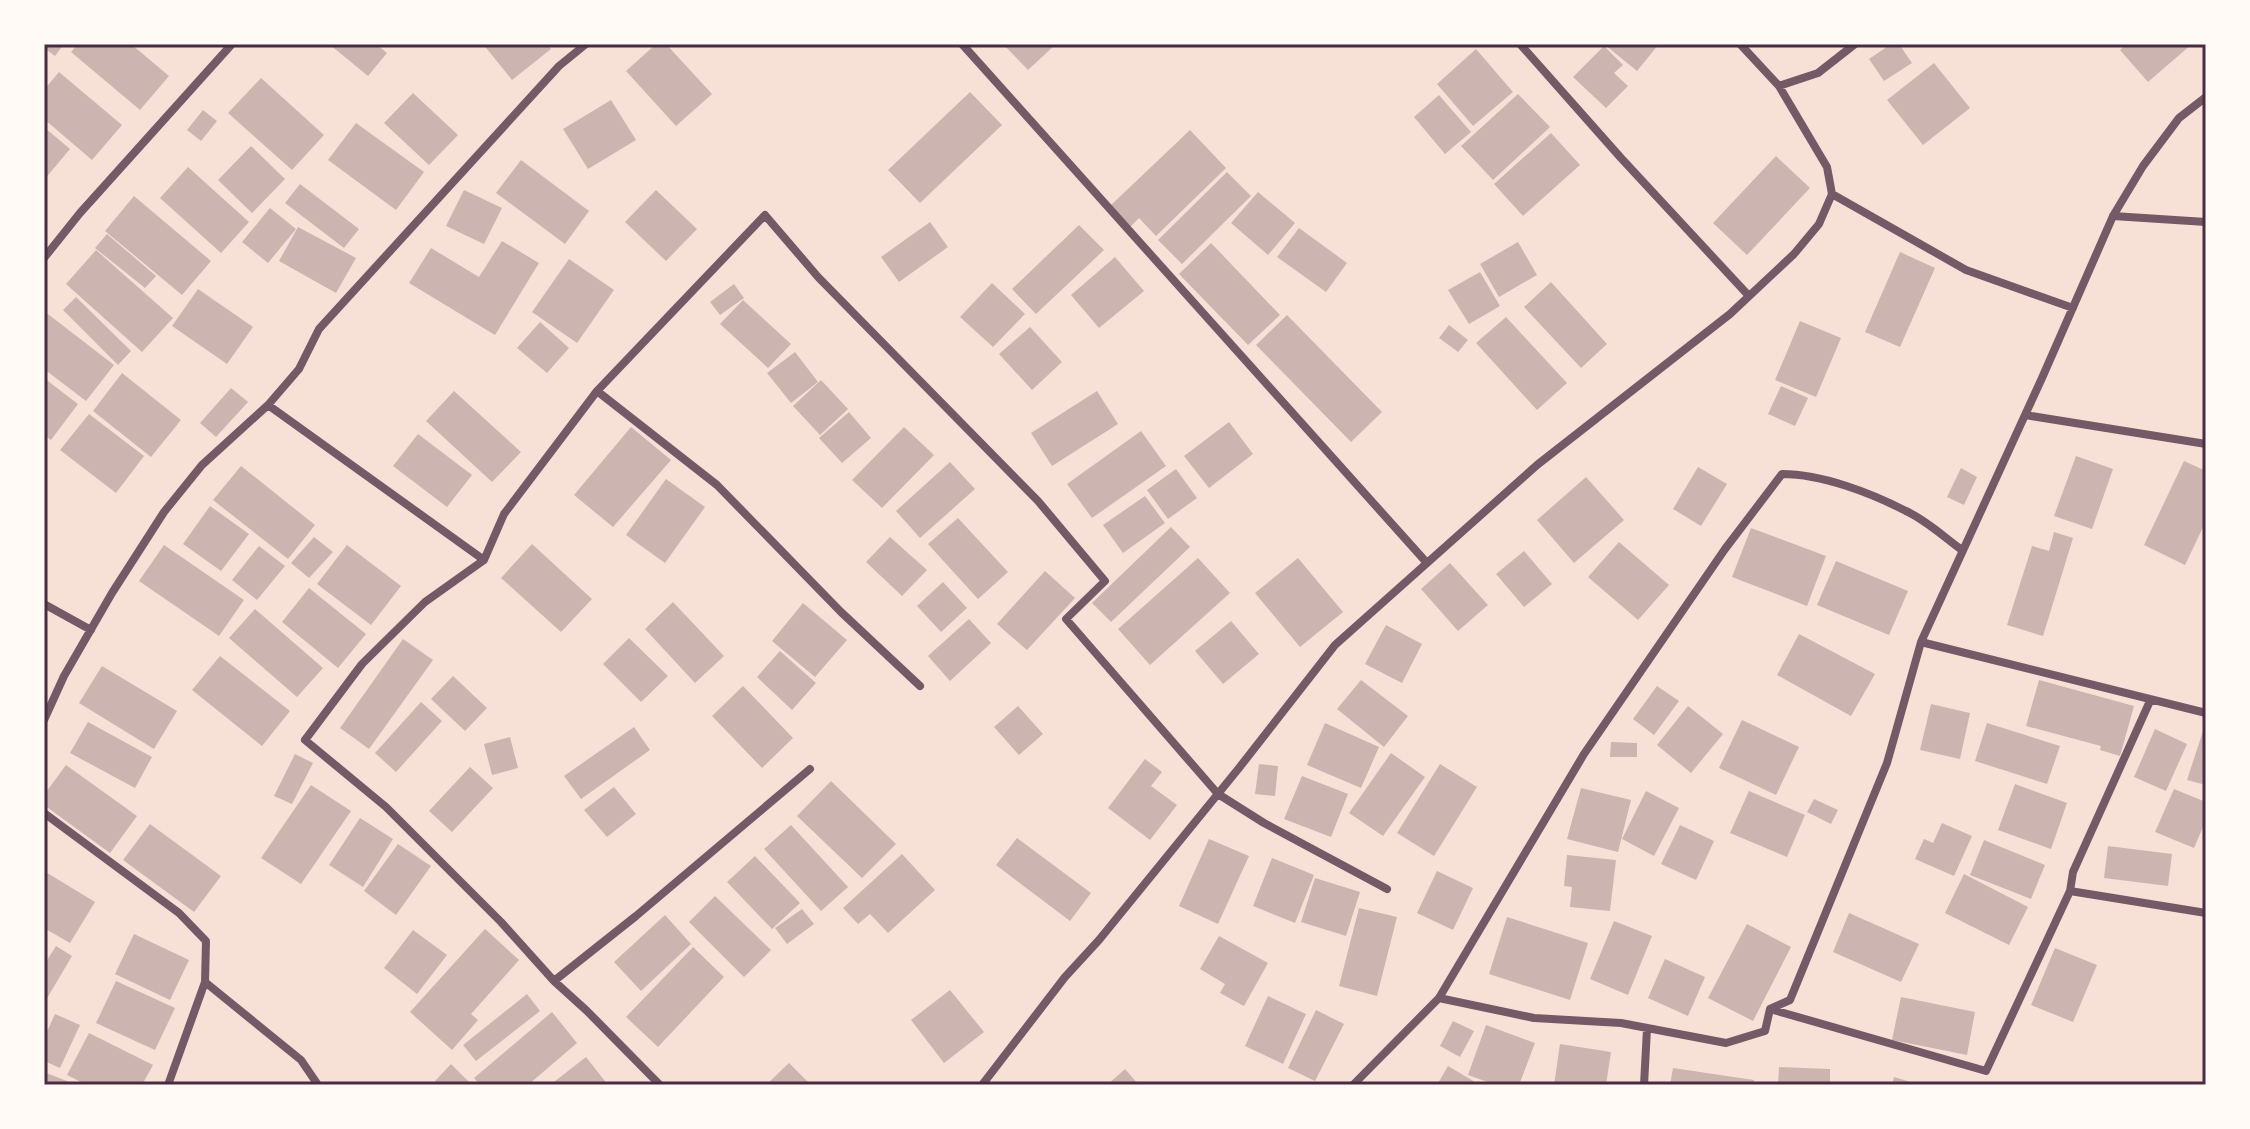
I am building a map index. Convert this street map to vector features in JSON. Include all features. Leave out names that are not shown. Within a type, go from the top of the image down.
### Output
[{"type":"street","points":[[44,258],[80,213],[232,44]]},
{"type":"street","points":[[44,720],[64,676],[164,512],[202,465],[268,405],[299,369],[319,329],[559,66],[586,44]]},
{"type":"street","points":[[962,44],[1427,563]]},
{"type":"street","points":[[1520,44],[1749,296]]},
{"type":"street","points":[[982,1085],[1065,977],[1218,794],[1335,645],[1537,465],[1730,314],[1794,254],[1819,224],[1832,194],[1827,167],[1779,86],[1740,44]]},
{"type":"street","points":[[1779,86],[1818,73],[1855,44]]},
{"type":"street","points":[[1770,1009],[1790,1000],[1887,763],[1921,642],[2113,216],[2143,166],[2179,118],[2206,97]]},
{"type":"street","points":[[1832,194],[1966,270],[2073,308]]},
{"type":"street","points":[[660,1085],[554,981],[501,922],[386,807],[305,740],[362,664],[425,602],[484,560],[504,514],[597,391],[765,215],[818,277],[1038,501],[1105,581],[1066,619],[1218,794],[1264,823],[1387,889]]},
{"type":"street","points":[[2113,216],[2206,222]]},
{"type":"street","points":[[597,391],[717,485],[841,612],[920,686]]},
{"type":"street","points":[[268,405],[484,560]]},
{"type":"street","points":[[2025,415],[2206,444]]},
{"type":"street","points":[[1353,1085],[1439,998],[1584,754],[1725,549],[1782,474],[1802,474],[1837,483],[1908,511],[1962,550]]},
{"type":"street","points":[[44,604],[91,630]]},
{"type":"street","points":[[1921,642],[2206,713]]},
{"type":"street","points":[[1770,1009],[1986,1071],[2070,891],[2073,872],[2150,701]]},
{"type":"street","points":[[554,981],[810,769]]},
{"type":"street","points":[[44,813],[179,913],[206,941],[205,982],[168,1085]]},
{"type":"street","points":[[2070,891],[2206,913]]},
{"type":"street","points":[[205,982],[301,1060],[318,1085]]},
{"type":"street","points":[[1439,998],[1534,1018],[1621,1023],[1726,1043],[1765,1031],[1770,1009]]},
{"type":"street","points":[[1644,1085],[1647,1029]]},
{"type":"building","points":[[44,44],[64,44],[55,56],[44,48]]},
{"type":"building","points":[[78,44],[131,44],[169,76],[140,110],[71,52]]},
{"type":"building","points":[[329,44],[376,44],[387,53],[368,76]]},
{"type":"building","points":[[483,44],[547,44],[551,49],[512,80]]},
{"type":"building","points":[[656,44],[666,44],[712,94],[676,126],[626,71]]},
{"type":"building","points":[[1003,44],[1056,44],[1028,70]]},
{"type":"building","points":[[1604,44],[1659,44],[1637,71]]},
{"type":"building","points":[[1891,44],[1899,44],[1912,63],[1884,81],[1869,59]]},
{"type":"building","points":[[2127,44],[2192,44],[2148,82],[2120,50]]},
{"type":"building","points":[[1604,46],[1623,65],[1614,73],[1628,86],[1606,108],[1573,77]]},
{"type":"building","points":[[1476,49],[1513,92],[1473,126],[1437,84]]},
{"type":"building","points":[[1934,63],[1970,108],[1923,145],[1887,100]]},
{"type":"building","points":[[59,72],[122,125],[92,160],[44,119],[44,90]]},
{"type":"building","points":[[261,78],[324,135],[292,170],[228,113]]},
{"type":"building","points":[[970,92],[1002,125],[920,203],[888,170]]},
{"type":"building","points":[[413,93],[458,135],[429,165],[384,123]]},
{"type":"building","points":[[1518,94],[1550,127],[1493,180],[1461,146]]},
{"type":"building","points":[[1439,95],[1471,132],[1445,154],[1414,117]]},
{"type":"building","points":[[611,100],[636,140],[588,169],[563,129]]},
{"type":"building","points":[[203,110],[217,121],[201,141],[187,130]]},
{"type":"building","points":[[356,123],[424,172],[396,210],[328,160]]},
{"type":"building","points":[[44,127],[70,149],[44,180]]},
{"type":"building","points":[[1190,130],[1226,168],[1156,236],[1139,218],[1130,227],[1110,206]]},
{"type":"building","points":[[1551,133],[1580,165],[1523,216],[1494,184]]},
{"type":"building","points":[[251,146],[285,179],[252,213],[218,180]]},
{"type":"building","points":[[1776,156],[1810,188],[1747,255],[1713,223]]},
{"type":"building","points":[[521,160],[589,211],[565,244],[496,193]]},
{"type":"building","points":[[188,167],[249,222],[221,253],[160,198]]},
{"type":"building","points":[[1227,172],[1251,196],[1182,264],[1158,240]]},
{"type":"building","points":[[300,184],[359,229],[344,248],[285,203]]},
{"type":"building","points":[[464,190],[502,208],[484,244],[446,226]]},
{"type":"building","points":[[656,190],[697,229],[666,261],[625,222]]},
{"type":"building","points":[[1258,192],[1295,223],[1268,255],[1231,223]]},
{"type":"building","points":[[134,196],[211,261],[182,295],[105,231]]},
{"type":"building","points":[[270,208],[296,229],[268,263],[242,242]]},
{"type":"building","points":[[930,222],[948,247],[899,282],[881,257]]},
{"type":"building","points":[[1079,225],[1104,250],[1036,314],[1012,289]]},
{"type":"building","points":[[298,227],[356,258],[336,293],[279,261]]},
{"type":"building","points":[[1299,228],[1347,263],[1326,292],[1277,257]]},
{"type":"building","points":[[107,234],[156,276],[145,288],[95,248]]},
{"type":"building","points":[[502,241],[539,263],[495,335],[409,283],[431,248],[479,277]]},
{"type":"building","points":[[1518,242],[1537,275],[1499,297],[1480,264]]},
{"type":"building","points":[[1211,243],[1280,315],[1248,345],[1179,274]]},
{"type":"building","points":[[96,250],[173,318],[142,352],[66,284]]},
{"type":"building","points":[[1900,252],[1935,268],[1900,347],[1865,332]]},
{"type":"building","points":[[1115,257],[1144,291],[1099,328],[1071,295]]},
{"type":"building","points":[[569,259],[614,290],[577,343],[532,312]]},
{"type":"building","points":[[1480,272],[1500,306],[1469,324],[1448,290]]},
{"type":"building","points":[[1551,282],[1607,344],[1581,368],[1524,307]]},
{"type":"building","points":[[992,283],[1025,314],[993,347],[960,317]]},
{"type":"building","points":[[734,284],[744,298],[720,315],[710,302]]},
{"type":"building","points":[[198,289],[253,327],[227,364],[172,326]]},
{"type":"building","points":[[76,297],[131,351],[118,365],[63,310]]},
{"type":"building","points":[[743,300],[791,344],[768,368],[720,324]]},
{"type":"building","points":[[44,311],[114,365],[86,401],[44,369]]},
{"type":"building","points":[[1287,315],[1382,412],[1351,442],[1256,345]]},
{"type":"building","points":[[1506,317],[1567,383],[1537,410],[1476,343]]},
{"type":"building","points":[[1800,321],[1841,338],[1816,397],[1775,380]]},
{"type":"building","points":[[540,322],[569,348],[547,373],[517,348]]},
{"type":"building","points":[[1449,325],[1468,340],[1458,352],[1439,338]]},
{"type":"building","points":[[1030,327],[1062,362],[1032,390],[999,354]]},
{"type":"building","points":[[795,352],[818,382],[791,403],[767,373]]},
{"type":"building","points":[[122,373],[181,420],[151,457],[93,411]]},
{"type":"building","points":[[44,378],[78,404],[51,440],[44,435]]},
{"type":"building","points":[[821,380],[848,409],[820,435],[793,406]]},
{"type":"building","points":[[1781,386],[1808,398],[1795,426],[1768,414]]},
{"type":"building","points":[[231,388],[248,402],[216,437],[200,423]]},
{"type":"building","points":[[454,391],[521,452],[492,482],[426,421]]},
{"type":"building","points":[[1097,391],[1118,424],[1052,466],[1031,433]]},
{"type":"building","points":[[849,412],[871,438],[842,463],[819,438]]},
{"type":"building","points":[[89,414],[144,456],[116,493],[60,450]]},
{"type":"building","points":[[1229,422],[1253,454],[1209,488],[1184,456]]},
{"type":"building","points":[[631,427],[671,460],[613,527],[574,495]]},
{"type":"building","points":[[904,427],[934,455],[882,508],[852,480]]},
{"type":"building","points":[[1141,431],[1166,466],[1092,518],[1067,484]]},
{"type":"building","points":[[418,434],[472,475],[447,507],[393,466]]},
{"type":"building","points":[[2076,456],[2113,469],[2092,529],[2054,516]]},
{"type":"building","points":[[2184,461],[2206,471],[2206,521],[2185,565],[2144,545]]},
{"type":"building","points":[[950,462],[975,489],[920,538],[896,511]]},
{"type":"building","points":[[241,466],[315,525],[288,559],[213,500]]},
{"type":"building","points":[[1698,467],[1727,484],[1701,526],[1673,509]]},
{"type":"building","points":[[1961,468],[1977,477],[1964,505],[1947,497]]},
{"type":"building","points":[[1176,469],[1197,498],[1168,519],[1147,490]]},
{"type":"building","points":[[1586,477],[1624,520],[1574,563],[1537,520]]},
{"type":"building","points":[[666,479],[705,507],[665,563],[626,535]]},
{"type":"building","points":[[1145,496],[1165,523],[1123,553],[1103,525]]},
{"type":"building","points":[[210,506],[249,534],[221,571],[183,544]]},
{"type":"building","points":[[958,518],[1008,572],[978,599],[928,544]]},
{"type":"building","points":[[1171,527],[1190,547],[1111,622],[1092,603]]},
{"type":"building","points":[[1751,528],[1826,556],[1807,606],[1732,577]]},
{"type":"building","points":[[2054,532],[2073,538],[2043,636],[2007,625],[2032,546],[2049,551]]},
{"type":"building","points":[[314,537],[333,552],[309,578],[291,563]]},
{"type":"building","points":[[890,537],[927,570],[902,596],[866,562]]},
{"type":"building","points":[[1619,542],[1669,585],[1638,620],[1588,577]]},
{"type":"building","points":[[532,544],[592,599],[561,632],[501,578]]},
{"type":"building","points":[[164,545],[244,600],[219,636],[139,581]]},
{"type":"building","points":[[347,545],[401,586],[371,625],[317,584]]},
{"type":"building","points":[[259,546],[285,566],[257,600],[232,580]]},
{"type":"building","points":[[1524,551],[1552,584],[1524,607],[1496,574]]},
{"type":"building","points":[[1198,558],[1230,593],[1150,665],[1118,629]]},
{"type":"building","points":[[1298,558],[1343,612],[1300,647],[1255,593]]},
{"type":"building","points":[[1836,561],[1908,591],[1889,635],[1817,605]]},
{"type":"building","points":[[1450,563],[1488,605],[1458,631],[1421,589]]},
{"type":"building","points":[[1045,571],[1075,598],[1027,650],[997,624]]},
{"type":"building","points":[[943,582],[967,608],[941,632],[917,606]]},
{"type":"building","points":[[309,588],[366,634],[338,668],[282,622]]},
{"type":"building","points":[[673,602],[724,656],[695,683],[645,629]]},
{"type":"building","points":[[803,603],[847,640],[815,677],[772,641]]},
{"type":"building","points":[[255,609],[323,668],[297,697],[229,638]]},
{"type":"building","points":[[969,619],[991,643],[950,681],[928,656]]},
{"type":"building","points":[[1231,621],[1259,654],[1223,684],[1195,651]]},
{"type":"building","points":[[1386,625],[1422,644],[1402,683],[1365,664]]},
{"type":"building","points":[[1799,634],[1875,674],[1851,716],[1777,675]]},
{"type":"building","points":[[629,638],[668,676],[641,702],[603,664]]},
{"type":"building","points":[[403,639],[433,660],[369,749],[340,728]]},
{"type":"building","points":[[780,651],[816,683],[792,710],[757,677]]},
{"type":"building","points":[[220,656],[290,711],[262,746],[192,690]]},
{"type":"building","points":[[102,666],[177,711],[154,749],[79,703]]},
{"type":"building","points":[[453,676],[487,708],[465,731],[431,699]]},
{"type":"building","points":[[1361,680],[1408,716],[1384,747],[1337,709]]},
{"type":"building","points":[[2039,680],[2134,706],[2120,756],[2100,750],[2101,746],[2026,726]]},
{"type":"building","points":[[743,686],[793,738],[762,768],[712,716]]},
{"type":"building","points":[[1657,686],[1679,701],[1654,735],[1633,719]]},
{"type":"building","points":[[421,702],[442,721],[396,772],[375,753]]},
{"type":"building","points":[[1931,704],[1970,713],[1960,759],[1920,750]]},
{"type":"building","points":[[1018,706],[1043,734],[1019,755],[994,727]]},
{"type":"building","points":[[1688,706],[1723,734],[1691,773],[1657,745]]},
{"type":"building","points":[[1742,720],[1799,747],[1776,795],[1719,768]]},
{"type":"building","points":[[88,722],[152,757],[135,788],[70,753]]},
{"type":"building","points":[[2206,722],[2206,785],[2187,780]]},
{"type":"building","points":[[1325,723],[1379,747],[1361,788],[1307,765]]},
{"type":"building","points":[[1987,723],[2060,746],[2047,784],[1975,761]]},
{"type":"building","points":[[634,727],[650,750],[581,799],[564,776]]},
{"type":"building","points":[[2155,729],[2187,744],[2166,791],[2134,777]]},
{"type":"building","points":[[510,737],[518,768],[492,775],[484,744]]},
{"type":"building","points":[[1611,742],[1637,743],[1637,757],[1610,757]]},
{"type":"building","points":[[1391,753],[1425,777],[1383,836],[1349,813]]},
{"type":"building","points":[[295,754],[313,763],[292,804],[274,796]]},
{"type":"building","points":[[1145,759],[1162,772],[1151,786],[1177,805],[1150,840],[1108,808]]},
{"type":"building","points":[[1259,764],[1278,766],[1275,796],[1255,794]]},
{"type":"building","points":[[1440,764],[1477,787],[1434,856],[1397,833]]},
{"type":"building","points":[[66,765],[137,816],[110,853],[44,805],[44,795]]},
{"type":"building","points":[[470,767],[493,788],[452,832],[429,811]]},
{"type":"building","points":[[1302,776],[1348,794],[1331,837],[1284,819]]},
{"type":"building","points":[[831,781],[896,844],[862,878],[797,816]]},
{"type":"building","points":[[2015,784],[2067,803],[2051,849],[1998,830]]},
{"type":"building","points":[[311,785],[351,811],[301,884],[261,858]]},
{"type":"building","points":[[614,787],[636,814],[607,837],[584,810]]},
{"type":"building","points":[[1581,788],[1631,800],[1618,852],[1567,839]]},
{"type":"building","points":[[2174,789],[2206,802],[2206,820],[2194,848],[2155,832]]},
{"type":"building","points":[[1646,791],[1679,808],[1654,856],[1622,839]]},
{"type":"building","points":[[1749,791],[1805,815],[1787,857],[1730,833]]},
{"type":"building","points":[[1814,799],[1838,810],[1831,824],[1807,812]]},
{"type":"building","points":[[360,818],[393,839],[363,887],[329,865]]},
{"type":"building","points":[[1942,823],[1972,836],[1954,876],[1915,859],[1924,839],[1933,843]]},
{"type":"building","points":[[150,824],[221,876],[194,912],[123,860]]},
{"type":"building","points":[[791,825],[848,887],[821,911],[764,849]]},
{"type":"building","points":[[1680,825],[1714,841],[1696,880],[1661,864]]},
{"type":"building","points":[[1017,838],[1091,893],[1070,921],[996,865]]},
{"type":"building","points":[[1209,839],[1249,856],[1218,924],[1179,906]]},
{"type":"building","points":[[1984,840],[2045,865],[2031,899],[1970,875]]},
{"type":"building","points":[[398,844],[431,866],[396,915],[364,891]]},
{"type":"building","points":[[2108,846],[2172,854],[2168,886],[2104,878]]},
{"type":"building","points":[[902,854],[935,890],[888,933],[870,914],[858,924],[843,908]]},
{"type":"building","points":[[1567,855],[1616,860],[1610,911],[1570,907],[1572,887],[1564,886]]},
{"type":"building","points":[[755,856],[800,903],[772,929],[727,882]]},
{"type":"building","points":[[1272,858],[1314,875],[1295,923],[1253,906]]},
{"type":"building","points":[[44,871],[95,902],[70,943],[44,928]]},
{"type":"building","points":[[1437,871],[1473,888],[1453,930],[1417,913]]},
{"type":"building","points":[[1964,874],[2028,907],[2009,945],[1945,913]]},
{"type":"building","points":[[1315,878],[1360,892],[1346,936],[1301,922]]},
{"type":"building","points":[[715,896],[771,950],[744,977],[689,922]]},
{"type":"building","points":[[1359,908],[1397,917],[1377,996],[1339,986]]},
{"type":"building","points":[[802,909],[814,924],[787,944],[775,928]]},
{"type":"building","points":[[1849,913],[1919,944],[1901,982],[1833,952]]},
{"type":"building","points":[[665,915],[691,944],[641,991],[614,962]]},
{"type":"building","points":[[1507,917],[1588,943],[1570,1000],[1489,974]]},
{"type":"building","points":[[1614,921],[1652,936],[1628,995],[1590,979]]},
{"type":"building","points":[[1747,924],[1791,947],[1753,1021],[1708,998]]},
{"type":"building","points":[[485,929],[519,960],[471,1014],[478,1020],[452,1050],[410,1012]]},
{"type":"building","points":[[413,930],[447,955],[417,994],[384,968]]},
{"type":"building","points":[[134,934],[189,960],[170,1000],[115,974]]},
{"type":"building","points":[[1219,936],[1268,963],[1244,1006],[1220,993],[1225,984],[1200,969]]},
{"type":"building","points":[[56,946],[72,956],[46,1000],[44,965]]},
{"type":"building","points":[[693,947],[724,977],[658,1047],[626,1017]]},
{"type":"building","points":[[2055,948],[2097,965],[2073,1022],[2031,1005]]},
{"type":"building","points":[[1665,959],[1705,977],[1688,1016],[1648,998]]},
{"type":"building","points":[[116,981],[175,1008],[155,1050],[96,1023]]},
{"type":"building","points":[[950,990],[984,1032],[944,1063],[911,1020]]},
{"type":"building","points":[[527,994],[540,1011],[476,1061],[463,1045]]},
{"type":"building","points":[[1268,996],[1306,1014],[1283,1064],[1245,1046]]},
{"type":"building","points":[[1901,997],[1975,1012],[1967,1055],[1892,1040]]},
{"type":"building","points":[[1316,1010],[1344,1024],[1315,1081],[1288,1068]]},
{"type":"building","points":[[552,1012],[577,1043],[528,1085],[480,1085],[474,1078]]},
{"type":"building","points":[[55,1014],[80,1025],[60,1068],[44,1061],[44,1038]]},
{"type":"building","points":[[1453,1021],[1474,1031],[1460,1057],[1440,1046]]},
{"type":"building","points":[[1486,1025],[1535,1043],[1519,1085],[1496,1085],[1468,1075]]},
{"type":"building","points":[[89,1033],[153,1065],[142,1085],[87,1085],[67,1075]]},
{"type":"building","points":[[1560,1044],[1611,1052],[1606,1085],[1554,1085]]},
{"type":"building","points":[[586,1057],[608,1085],[550,1085]]},
{"type":"building","points":[[789,1063],[811,1085],[766,1085]]},
{"type":"building","points":[[451,1064],[472,1085],[439,1085],[435,1081]]},
{"type":"building","points":[[1448,1066],[1480,1085],[1437,1085]]},
{"type":"building","points":[[1779,1067],[1830,1069],[1830,1085],[1778,1085]]},
{"type":"building","points":[[1673,1068],[1754,1080],[1754,1085],[1670,1085]]},
{"type":"building","points":[[1125,1069],[1139,1085],[1107,1085]]},
{"type":"building","points":[[44,1072],[77,1085],[44,1085]]},
{"type":"building","points":[[1894,1077],[1917,1084],[1917,1085],[1892,1085]]}]
